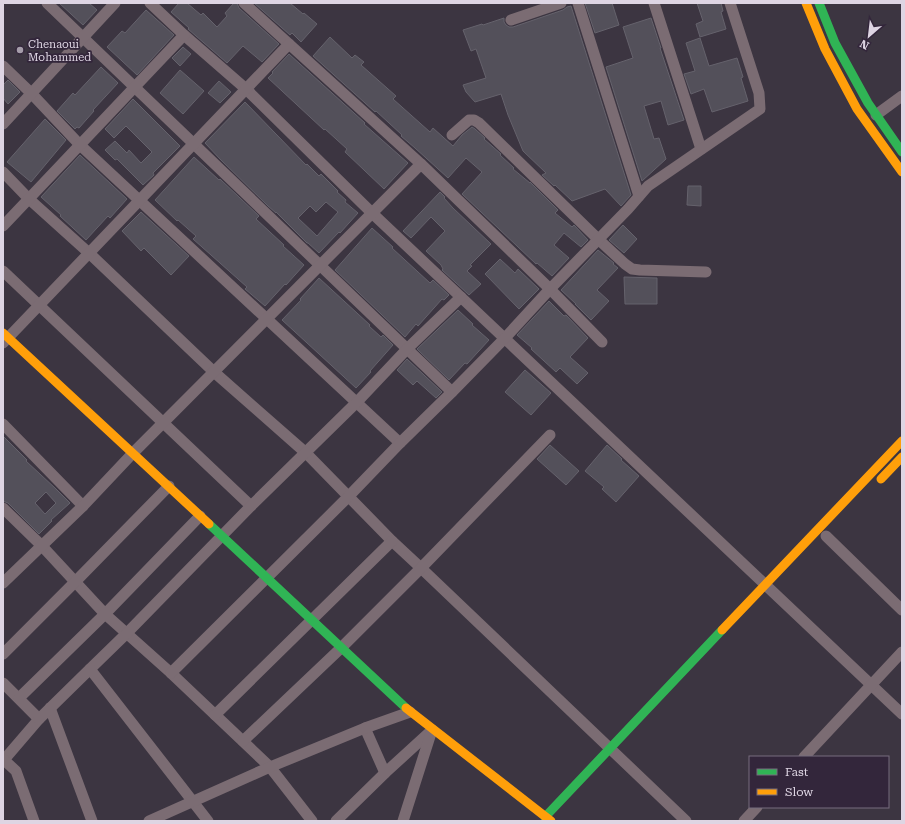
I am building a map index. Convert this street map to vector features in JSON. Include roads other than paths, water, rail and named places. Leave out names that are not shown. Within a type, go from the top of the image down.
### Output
[{"type":"street","points":[[47,3],[452,392]]},
{"type":"street","points":[[3,124],[115,3]]},
{"type":"street","points":[[150,3],[246,89],[372,213],[902,714]]},
{"type":"street","points":[[244,3],[421,164],[550,289],[602,342]]},
{"type":"street","points":[[511,20],[537,7],[561,3]]},
{"type":"street","points":[[578,3],[639,196]]},
{"type":"street","points":[[654,3],[701,149]]},
{"type":"street","points":[[171,673],[505,338],[648,186],[760,109],[759,93],[730,3]]},
{"type":"street","points":[[806,3],[825,49],[858,109],[902,172]]},
{"type":"street","points":[[820,3],[835,43],[868,103],[902,152]]},
{"type":"street","points":[[3,226],[184,35]]},
{"type":"street","points":[[289,44],[39,306],[5,338],[169,486],[410,712],[548,819],[616,754],[771,590],[902,441]]},
{"type":"street","points":[[3,66],[31,93],[80,145],[400,443]]},
{"type":"street","points":[[876,115],[902,96]]},
{"type":"street","points":[[452,135],[469,120],[474,120],[479,123],[598,239],[632,269],[706,272]]},
{"type":"street","points":[[3,583],[83,506],[133,453],[421,164]]},
{"type":"street","points":[[3,172],[29,199],[89,253],[214,372],[306,453],[392,541],[686,821]]},
{"type":"street","points":[[3,271],[251,506]]},
{"type":"street","points":[[34,821],[16,770],[3,760],[39,719],[127,633],[251,506],[306,453],[461,297]]},
{"type":"street","points":[[3,424],[83,506]]},
{"type":"street","points":[[243,741],[341,648],[422,568],[550,435]]},
{"type":"street","points":[[875,485],[902,457]]},
{"type":"street","points":[[3,654],[169,486]]},
{"type":"street","points":[[3,508],[42,546],[105,614],[171,673],[270,767],[312,821]]},
{"type":"street","points":[[19,698],[105,614],[200,516]]},
{"type":"street","points":[[826,536],[902,610]]},
{"type":"street","points":[[215,715],[392,541]]},
{"type":"street","points":[[805,756],[872,686],[902,652]]},
{"type":"street","points":[[90,669],[208,821]]},
{"type":"street","points":[[3,682],[39,719]]},
{"type":"street","points":[[50,708],[92,821]]},
{"type":"street","points":[[149,821],[270,767],[365,728],[410,712]]},
{"type":"street","points":[[365,728],[385,773]]},
{"type":"street","points":[[336,821],[432,730]]},
{"type":"street","points":[[403,821],[432,730]]},
{"type":"street","points":[[744,821],[756,808]]},
{"type":"place","name":"Chenaoui Mohammed","points":[[20,50]]}]
